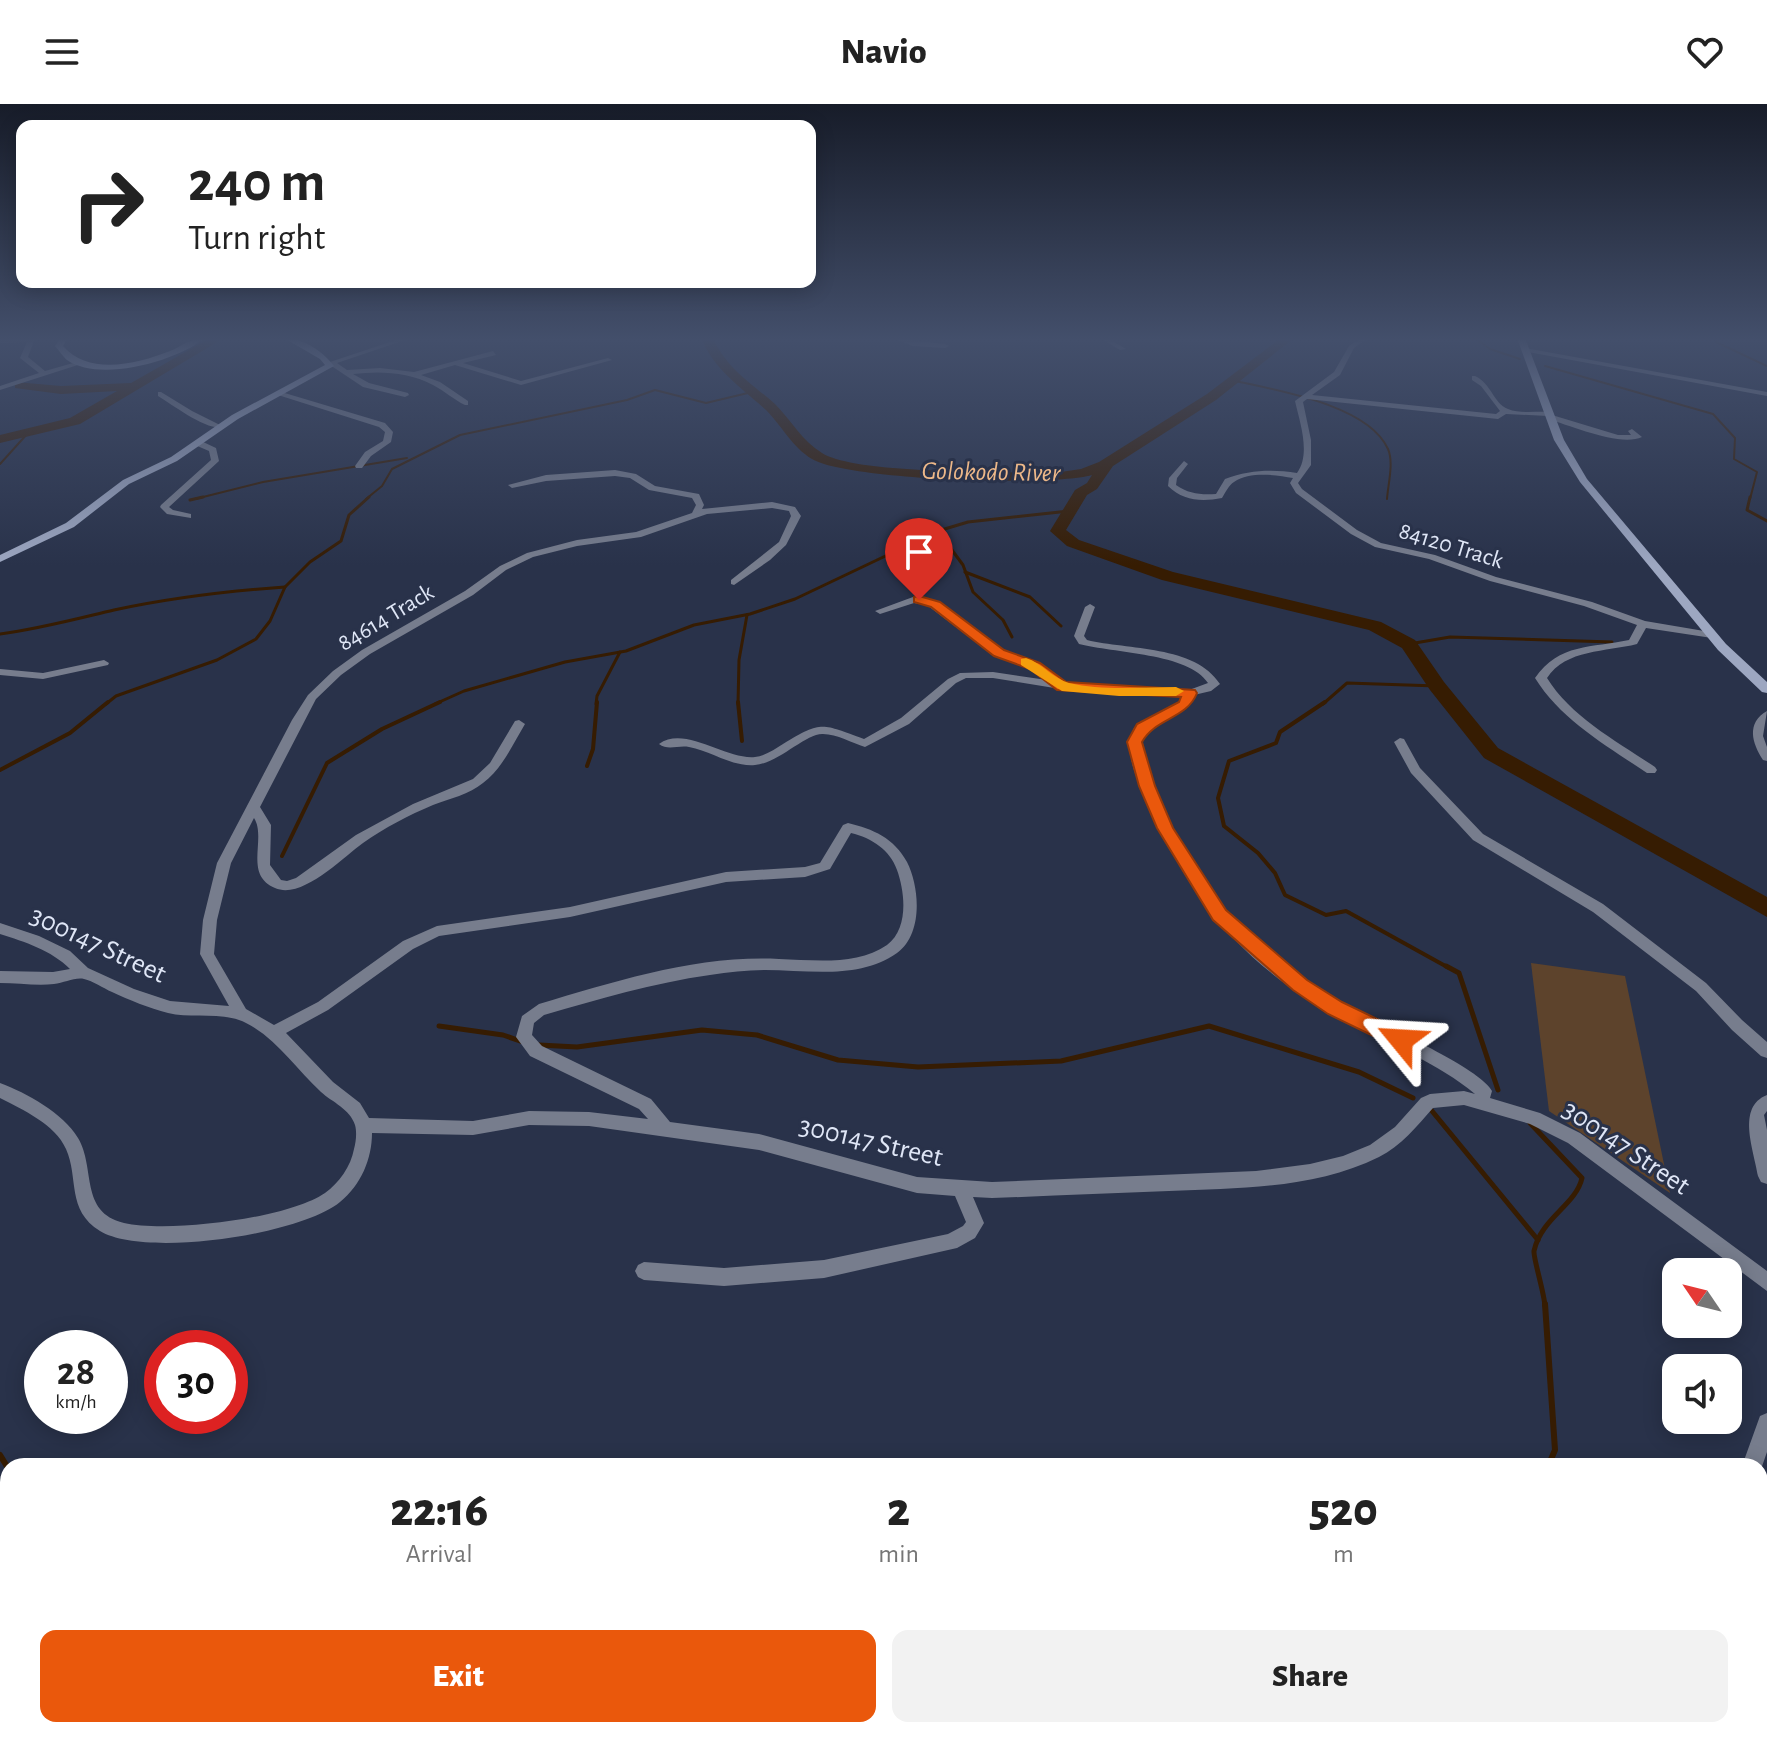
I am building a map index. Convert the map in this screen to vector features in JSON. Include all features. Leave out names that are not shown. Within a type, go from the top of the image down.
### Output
[{"type":"street","points":[[192,414],[220,427]]},
{"type":"street","points":[[0,559],[70,525],[126,482],[243,414]]},
{"type":"street","points":[[348,414],[382,425],[389,432],[387,442],[368,454],[359,466]]},
{"type":"street","points":[[1184,464],[1173,478],[1172,486],[1185,495],[1197,497],[1219,496],[1228,481],[1249,474],[1266,472],[1299,476],[1308,461],[1302,414]]},
{"type":"street","points":[[1514,414],[1550,415],[1618,437],[1638,437],[1632,431]]},
{"type":"street","points":[[1550,415],[1565,452],[1583,480],[1712,635],[1767,689]]},
{"type":"street","points":[[188,516],[170,512],[164,507],[215,461],[213,450],[198,443]]},
{"type":"street","points":[[512,485],[570,475],[625,474],[652,488],[696,496],[700,505],[696,513]]},
{"type":"street","name":"84120 Track","points":[[1299,476],[1294,483],[1299,491],[1354,532],[1378,545],[1432,557],[1493,579],[1588,604],[1643,624],[1712,635]]},
{"type":"street","name":"84614 Track","points":[[241,1013],[207,954],[210,920],[224,863],[238,830],[254,808],[278,754],[312,697],[347,665],[438,613],[518,559],[560,546],[647,533],[696,513],[772,505],[785,506],[794,512],[789,532],[767,558],[734,582]]},
{"type":"street","points":[[880,611],[913,600],[930,602],[994,651],[1039,668],[1062,687]]},
{"type":"street","points":[[665,744],[689,743],[736,759],[755,761],[772,756],[815,730],[828,730],[867,743],[905,721],[961,676],[993,675],[1062,687],[1189,693],[1211,688],[1213,679],[1205,671],[1177,660],[1081,641],[1079,636],[1090,607]]},
{"type":"street","points":[[1643,624],[1633,642],[1565,657],[1547,668],[1541,678],[1577,716],[1651,770]]},
{"type":"street","points":[[0,672],[43,676],[104,663]]},
{"type":"street","points":[[1189,693],[1185,704],[1142,727],[1135,742],[1147,786],[1165,828],[1208,900],[1219,915],[1300,985],[1335,1008],[1425,1052],[1469,1080],[1484,1091],[1481,1101]]},
{"type":"street","points":[[1767,715],[1758,726],[1757,737],[1767,757]]},
{"type":"street","points":[[254,808],[265,825],[261,861],[265,871],[277,884],[295,885],[361,838],[417,807],[482,778],[519,724]]},
{"type":"street","points":[[1400,742],[1415,770],[1478,837],[1598,908],[1701,987],[1767,1051]]},
{"type":"street","points":[[272,1033],[323,1006],[408,945],[437,931],[570,912],[726,877],[805,872],[825,866],[848,828],[876,836],[897,858],[908,889],[908,924],[893,949],[858,962],[831,965],[765,964],[677,973],[539,1010],[527,1020],[524,1037],[536,1051],[645,1104],[667,1131]]},
{"type":"street","name":"300147 Street","points":[[0,928],[65,955],[83,972],[170,1007],[241,1013],[272,1033],[354,1108],[364,1125],[473,1128],[529,1118],[589,1119],[759,1142],[917,1185],[992,1190],[1256,1179],[1310,1172],[1344,1164],[1376,1150],[1401,1132],[1420,1109],[1436,1099],[1464,1098],[1534,1118],[1574,1138],[1767,1282]]},
{"type":"street","points":[[0,977],[53,978],[83,972]]},
{"type":"street","points":[[0,1090],[30,1106],[66,1134],[79,1166],[80,1192],[89,1209],[107,1226],[139,1235],[187,1235],[279,1218],[320,1206],[352,1178],[365,1147],[364,1125]]},
{"type":"street","points":[[1767,1102],[1756,1115],[1767,1176]]},
{"type":"street","points":[[644,1271],[724,1277],[824,1269],[951,1242],[969,1232],[975,1223],[961,1188]]},
{"type":"street","points":[[1755,1458],[1767,1423]]},
{"type":"shaded area","points":[[1531,963],[1625,976],[1670,1193],[1549,1111]]},
{"type":"waterway","name":"Golokodo River","points":[[0,439],[75,421],[87,414]]},
{"type":"waterway","points":[[366,499],[382,486],[392,469],[460,435],[559,414]]},
{"type":"waterway","name":"Golokodo River","points":[[776,414],[791,433],[818,457],[865,470],[1054,477],[1084,473],[1104,465],[1182,414]]},
{"type":"waterway","points":[[1349,414],[1377,434],[1388,449],[1391,467],[1387,499]]},
{"type":"waterway","points":[[1713,414],[1735,438],[1734,459],[1757,472],[1750,499]]},
{"type":"waterway","points":[[0,464],[28,433]]},
{"type":"waterway","points":[[203,497],[263,482],[407,458]]},
{"type":"waterway","points":[[1106,466],[1092,486],[1080,493],[1058,531],[1073,543],[1168,576],[1375,626],[1409,644],[1437,686],[1491,753],[1767,908]]},
{"type":"waterway","points":[[190,500],[203,497]]},
{"type":"waterway","points":[[195,499],[203,497]]},
{"type":"waterway","points":[[285,587],[310,562],[341,541],[349,515],[369,497]]},
{"type":"waterway","points":[[1750,497],[1747,510],[1767,521]]},
{"type":"waterway","points":[[938,531],[968,522],[1069,511]]},
{"type":"waterway","points":[[620,652],[694,625],[750,614],[795,599],[938,531]]},
{"type":"waterway","points":[[938,531],[966,572]]},
{"type":"waterway","points":[[966,572],[1030,597],[1061,626]]},
{"type":"waterway","points":[[966,572],[973,592],[1003,620],[1012,637]]},
{"type":"waterway","points":[[0,634],[156,602],[285,587]]},
{"type":"waterway","points":[[106,704],[116,696],[217,660],[256,639],[270,621],[285,587]]},
{"type":"waterway","points":[[738,702],[739,660],[747,615]]},
{"type":"waterway","points":[[1409,644],[1450,637],[1612,642]]},
{"type":"waterway","points":[[435,704],[464,691],[565,662],[620,652]]},
{"type":"waterway","points":[[596,704],[597,696],[620,652]]},
{"type":"waterway","points":[[1323,704],[1347,683],[1437,686]]},
{"type":"waterway","points":[[0,770],[70,733],[108,702]]},
{"type":"waterway","points":[[282,856],[327,763],[382,729],[440,702]]},
{"type":"waterway","points":[[587,766],[593,749],[597,702]]},
{"type":"waterway","points":[[738,702],[742,741]]},
{"type":"waterway","points":[[1325,702],[1280,732],[1276,743],[1229,761],[1218,798],[1224,826],[1258,853],[1275,873],[1285,895],[1326,915],[1346,911],[1449,968]]},
{"type":"waterway","points":[[1446,966],[1459,973],[1498,1090]]},
{"type":"waterway","points":[[439,1026],[503,1035],[523,1042]]},
{"type":"waterway","points":[[539,1045],[577,1047],[702,1030],[757,1035],[838,1060],[918,1067],[1061,1061],[1209,1026],[1359,1072],[1413,1098]]},
{"type":"waterway","points":[[1432,1111],[1538,1240]]},
{"type":"waterway","points":[[1530,1123],[1582,1178],[1579,1188],[1538,1240]]},
{"type":"waterway","points":[[1538,1240],[1534,1251],[1545,1306]]},
{"type":"waterway","points":[[1545,1304],[1555,1450],[1552,1458]]},
{"type":"slow traffic","points":[[1026,662],[1039,668],[1062,687],[1119,692],[1176,691]]},
{"type":"route","points":[[919,600],[935,605],[994,651],[1039,668],[1062,687],[1189,693],[1185,704],[1142,727],[1135,742],[1147,786],[1165,828],[1208,900],[1219,915],[1300,985],[1335,1008],[1401,1040]]}]
